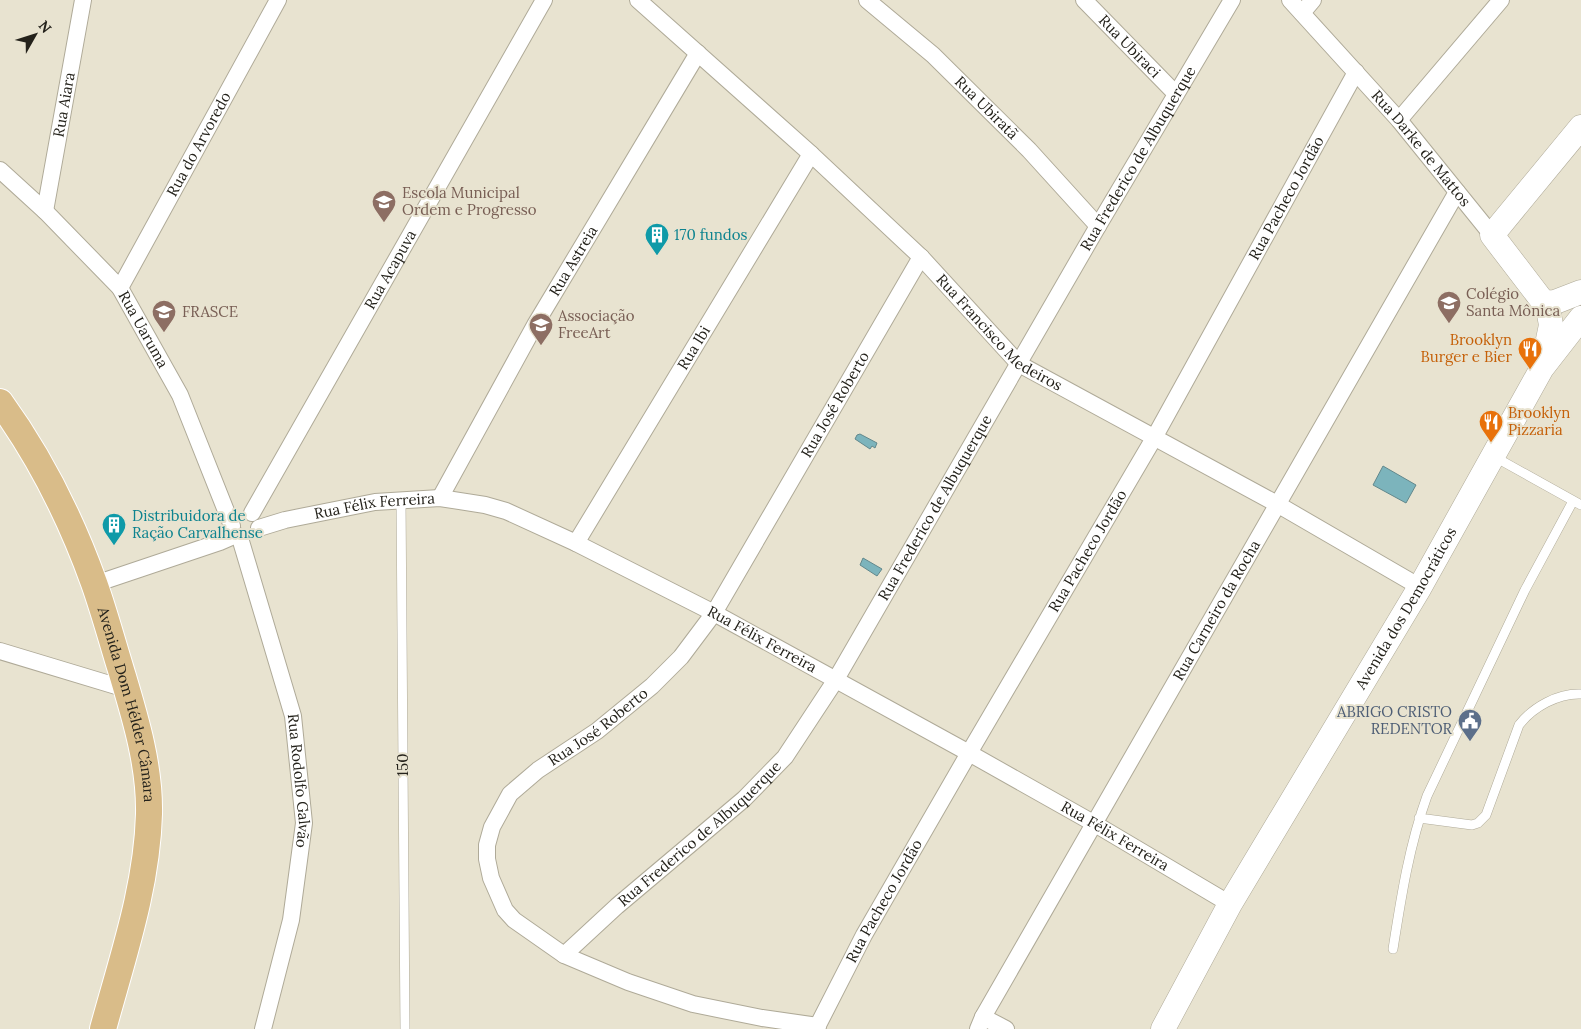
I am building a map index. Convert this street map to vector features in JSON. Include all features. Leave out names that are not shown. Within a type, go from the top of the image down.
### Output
[{"type":"main road","name":"Avenida Dom Hélder Câmara","points":[[0,403],[28,442],[50,482],[68,518],[95,584],[141,743],[148,780],[149,814],[144,874],[103,1029]]},
{"type":"street","name":"Rua Aiara","points":[[45,211],[83,0]]},
{"type":"street","name":"Rua do Arvoredo","points":[[120,288],[278,0]]},
{"type":"street","name":"Rua Acapuva","points":[[252,513],[544,0]]},
{"type":"street","name":"Rua Francisco Medeiros","points":[[638,0],[811,154],[920,257],[1019,364],[1277,504],[1420,587]]},
{"type":"street","name":"Rua Ubiratã","points":[[867,0],[933,56],[1029,150],[1098,226]]},
{"type":"street","name":"Rua Ubiraci","points":[[1084,0],[1176,94]]},
{"type":"street","name":"Rua Frederico de Albuquerque","points":[[564,955],[617,906],[744,799],[785,757],[835,681],[1098,226],[1232,0]]},
{"type":"street","name":"Rua Darke de Mattos","points":[[1290,0],[1399,120],[1458,192],[1544,303]]},
{"type":"street","points":[[1302,13],[1313,0]]},
{"type":"street","points":[[1399,120],[1501,0]]},
{"type":"street","name":"Rua Astreia","points":[[440,498],[535,325],[698,52]]},
{"type":"street","name":"Rua Pacheco Jordão","points":[[817,1028],[864,935],[968,753],[1154,438],[1356,72]]},
{"type":"street","points":[[1492,235],[1581,128]]},
{"type":"street","name":"Rua Ibi","points":[[576,543],[811,154]]},
{"type":"street","name":"Rua Uaruma","points":[[0,170],[45,211],[120,288],[180,395],[236,533]]},
{"type":"street","name":"Rua Carneiro da Rocha","points":[[981,1023],[1277,504],[1458,192]]},
{"type":"street","name":"Rua José Roberto","points":[[817,1028],[693,1004],[628,982],[564,955],[514,920],[505,910],[491,878],[487,859],[487,845],[492,827],[510,794],[538,770],[597,731],[652,686],[681,657],[714,614],[920,257]]},
{"type":"street","points":[[1544,303],[1555,302],[1581,292]]},
{"type":"street","name":"Avenida dos Democráticos","points":[[1542,368],[1551,325],[1544,303]]},
{"type":"street","name":"Avenida dos Democráticos","points":[[1163,1029],[1230,904],[1420,587],[1542,368],[1581,318]]},
{"type":"street","name":"Rua Félix Ferreira","points":[[259,528],[286,520],[375,502],[401,500],[440,498],[485,504],[506,511],[576,543],[714,614],[1095,824],[1230,904]]},
{"type":"street","points":[[95,584],[220,542],[236,533],[250,538],[255,535],[259,528],[259,520],[256,515],[245,511],[234,516],[236,533]]},
{"type":"street","name":"Rua Rodolfo Galvão","points":[[236,533],[293,716],[304,824],[292,920],[263,1029]]},
{"type":"street","points":[[0,650],[126,689]]},
{"type":"street","points":[[981,1023],[1006,1029]]},
{"type":"lane","points":[[1393,950],[1406,872],[1419,818],[1427,796],[1525,590],[1577,503],[1493,455]]},
{"type":"lane","name":"150","points":[[401,500],[405,1029]]},
{"type":"lane","points":[[1419,818],[1472,825],[1482,820],[1486,815],[1519,725],[1526,715],[1559,697],[1581,694]]},
{"type":"water","points":[[860,434],[877,443],[875,448],[872,446],[870,449],[855,439]]},
{"type":"water","points":[[1383,466],[1416,485],[1406,503],[1373,485]]},
{"type":"water","points":[[863,558],[882,569],[877,576],[860,565]]},
{"type":"place","name":"Escola Municipal Ordem e Progresso","points":[[384,223]]},
{"type":"place","name":"170 fundos","points":[[657,256]]},
{"type":"place","name":"Colégio Santa Mônica","points":[[1449,324]]},
{"type":"place","name":"FRASCE","points":[[164,333]]},
{"type":"place","name":"Associação FreeArt","points":[[541,346]]},
{"type":"place","name":"Brooklyn Burger e Bier","points":[[1530,370]]},
{"type":"place","name":"Brooklyn Pizzaria","points":[[1491,443]]},
{"type":"place","name":"Distribuidora de Ração Carvalhense","points":[[114,546]]},
{"type":"place","name":"ABRIGO CRISTO REDENTOR","points":[[1470,742]]}]
